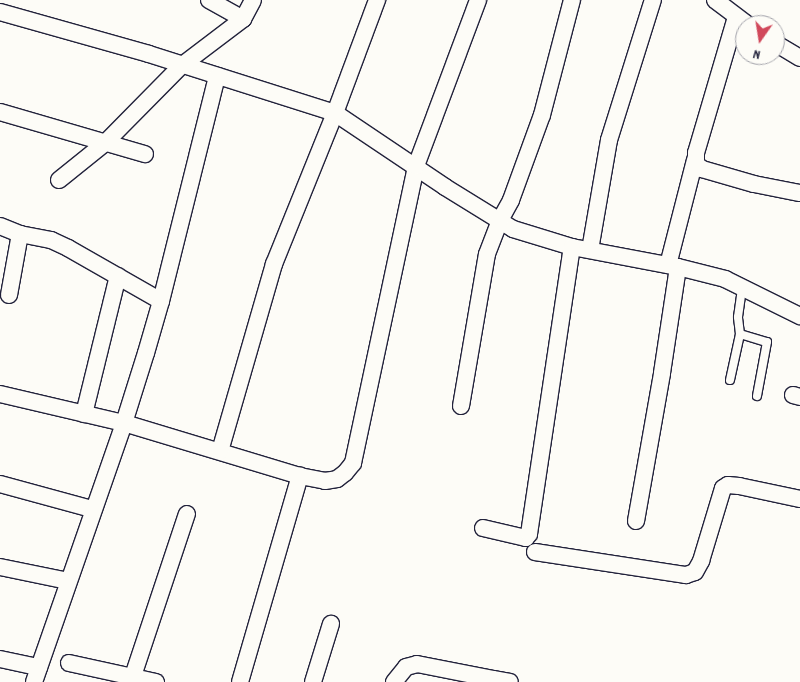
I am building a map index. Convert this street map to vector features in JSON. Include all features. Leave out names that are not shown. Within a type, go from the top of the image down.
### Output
[{"type":"street","points":[[209,0],[243,19]]},
{"type":"street","points":[[59,180],[105,143],[182,66],[243,19],[253,0]]},
{"type":"street","points":[[220,451],[274,264],[335,113],[377,0]]},
{"type":"street","points":[[0,394],[124,423],[300,476],[325,481],[337,479],[346,473],[354,462],[416,166],[478,0]]},
{"type":"street","points":[[461,406],[488,254],[499,222],[511,200],[542,116],[572,0]]},
{"type":"street","points":[[590,250],[609,140],[653,0]]},
{"type":"street","points":[[715,0],[735,16]]},
{"type":"street","points":[[0,12],[149,54],[335,113],[499,222],[513,229],[572,247],[673,266],[725,280],[800,316]]},
{"type":"street","points":[[636,521],[662,372],[673,266],[695,160],[735,42]]},
{"type":"street","points":[[785,49],[800,58]]},
{"type":"street","points":[[0,659],[36,675],[92,509],[124,423],[161,300],[217,76]]},
{"type":"street","points":[[0,112],[145,154]]},
{"type":"street","points":[[695,160],[698,167],[702,169],[754,184],[800,193]]},
{"type":"street","points":[[0,226],[20,234],[51,240],[161,300]]},
{"type":"street","points":[[9,295],[20,234]]},
{"type":"street","points":[[483,528],[521,538],[526,538],[529,534],[572,247]]},
{"type":"street","points":[[84,414],[118,276]]},
{"type":"street","points":[[240,682],[300,476]]},
{"type":"street","points":[[0,484],[92,509]]},
{"type":"street","points":[[535,552],[686,575],[695,572],[701,560],[723,488],[739,486],[800,499]]},
{"type":"street","points":[[132,680],[187,514]]},
{"type":"street","points":[[0,567],[68,581]]},
{"type":"street","points":[[313,682],[330,624]]},
{"type":"street","points":[[69,664],[132,680],[156,682]]},
{"type":"street","points":[[394,682],[406,667],[417,664],[510,682]]},
{"type":"lane","points":[[730,380],[740,334],[738,317],[742,288]]},
{"type":"lane","points":[[740,334],[768,342],[757,396]]}]
